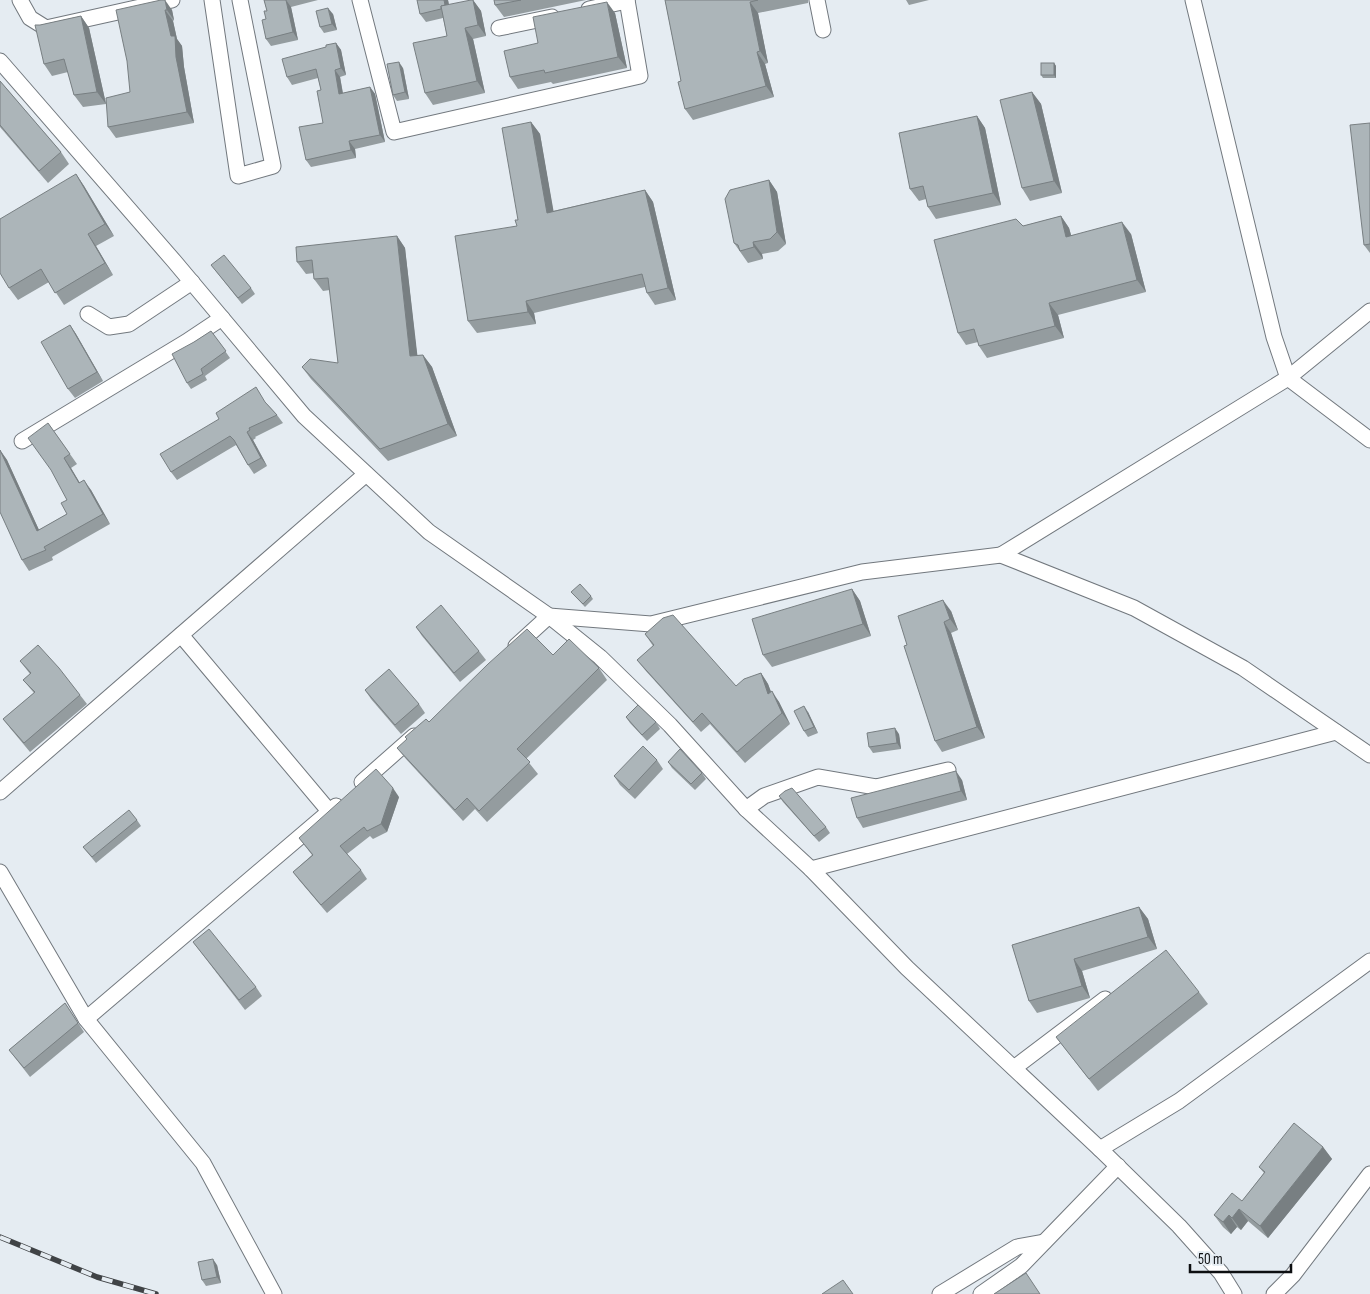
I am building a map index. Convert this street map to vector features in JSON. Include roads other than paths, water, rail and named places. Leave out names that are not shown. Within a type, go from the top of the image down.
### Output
[{"type":"street","points":[[20,0],[30,18],[46,28],[172,0]]},
{"type":"street","points":[[212,0],[238,176],[274,166],[240,0]]},
{"type":"street","points":[[360,0],[394,132],[640,76],[627,1],[500,28]]},
{"type":"street","points":[[817,0],[823,30]]},
{"type":"street","points":[[1192,0],[1274,337],[1288,378],[1370,440]]},
{"type":"street","points":[[0,61],[192,282],[304,416],[428,532],[549,616],[600,657],[670,725],[746,809],[811,870],[908,968],[1179,1226],[1221,1273],[1234,1294]]},
{"type":"street","points":[[88,314],[108,327],[129,324],[192,282]]},
{"type":"street","points":[[505,655],[549,616],[651,624],[862,572],[1001,555],[1288,378],[1370,311]]},
{"type":"street","points":[[22,441],[186,342],[222,318]]},
{"type":"street","points":[[0,792],[366,474]]},
{"type":"street","points":[[1001,555],[1134,608],[1244,668],[1370,755]]},
{"type":"street","points":[[181,635],[329,811]]},
{"type":"street","points":[[86,1019],[425,727]]},
{"type":"street","points":[[811,870],[1336,732]]},
{"type":"street","points":[[746,809],[764,796],[818,777],[876,787],[948,770]]},
{"type":"street","points":[[0,872],[86,1019],[203,1162],[274,1294]]},
{"type":"street","points":[[1100,1149],[1179,1101],[1370,961]]},
{"type":"street","points":[[1014,1068],[1116,990]]},
{"type":"street","points":[[981,1294],[1021,1266],[1118,1166]]},
{"type":"street","points":[[1274,1294],[1293,1275],[1370,1174]]},
{"type":"street","points":[[940,1294],[1018,1247],[1044,1242]]},
{"type":"railway","points":[[0,1237],[97,1277],[156,1294]]}]
